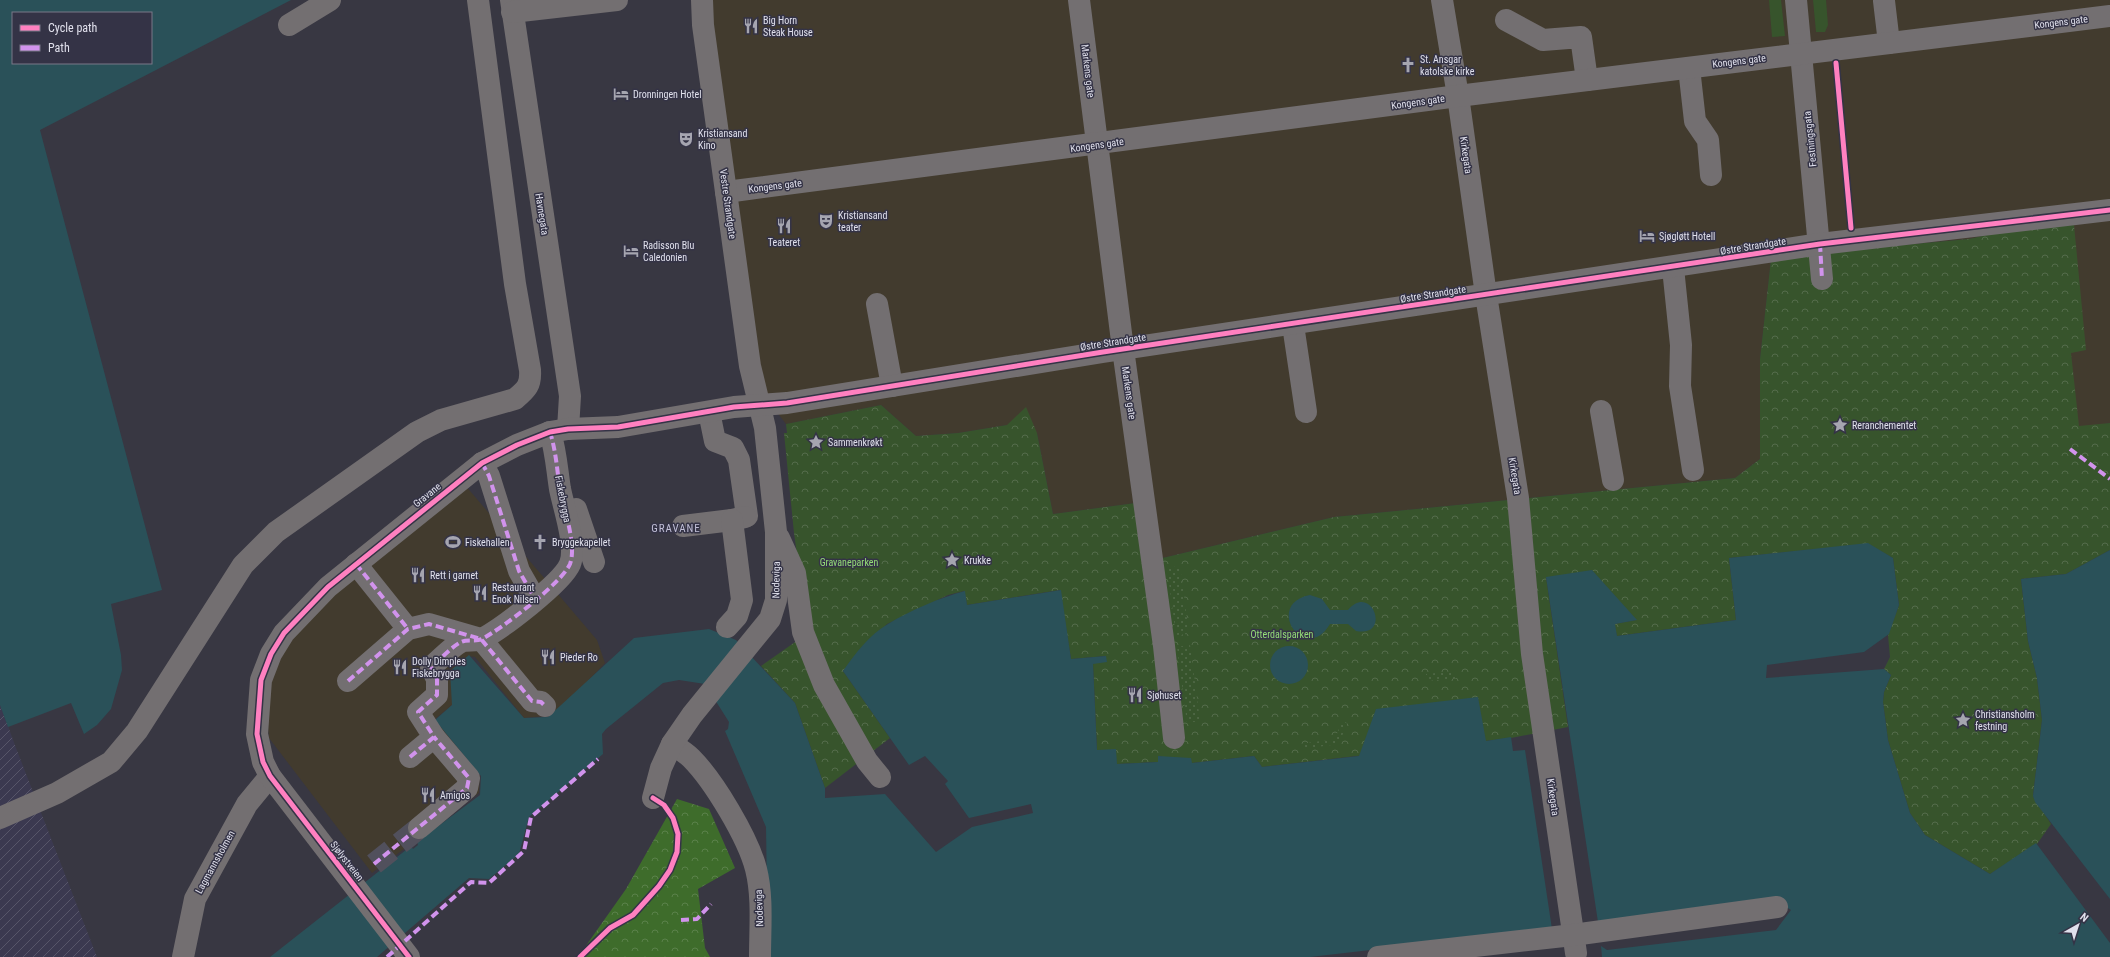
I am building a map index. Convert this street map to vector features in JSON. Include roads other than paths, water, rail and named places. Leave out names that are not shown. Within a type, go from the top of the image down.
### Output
[{"type":"street","points":[[289,25],[330,0]]},
{"type":"street","points":[[0,818],[58,793],[111,762],[137,731],[243,565],[276,532],[418,432],[441,420],[515,399],[525,391],[530,383],[530,370],[515,284],[478,0]]},
{"type":"street","points":[[511,6],[617,0]]},
{"type":"street","name":"Vestre Strandgate","points":[[702,0],[703,26],[750,366],[760,406]]},
{"type":"street","name":"Markens gate","points":[[1079,0],[1123,349],[1153,564],[1174,738]]},
{"type":"street","name":"Kirkegata","points":[[1442,0],[1458,96],[1486,295],[1518,498],[1532,654],[1574,944]]},
{"type":"street","name":"Festningsgata","points":[[1796,0],[1820,244],[1822,279]]},
{"type":"street","points":[[1884,1],[1889,42]]},
{"type":"street","name":"Havnegata","points":[[511,6],[570,396],[559,431]]},
{"type":"street","name":"Kongens gate","points":[[726,192],[1098,145],[1458,96],[2110,16]]},
{"type":"street","points":[[1506,20],[1543,40],[1582,37],[1587,80]]},
{"type":"street","points":[[1689,68],[1696,121],[1708,140],[1712,175]]},
{"type":"street","name":"Østre Strandgate","points":[[760,406],[1123,349],[1673,268],[1820,244],[2110,210]]},
{"type":"street","points":[[1673,268],[1680,345],[1680,386],[1693,470]]},
{"type":"street","points":[[877,304],[892,386]]},
{"type":"street","points":[[1293,325],[1306,412]]},
{"type":"street","name":"Gravane","points":[[270,776],[263,762],[257,734],[261,680],[271,654],[284,633],[328,587],[482,463],[523,443],[559,431],[618,427],[734,407],[760,406]]},
{"type":"street","name":"Nodeviga","points":[[653,798],[661,768],[672,744],[692,714],[770,618],[776,600],[775,522],[765,428],[760,406]]},
{"type":"street","points":[[1601,411],[1613,480]]},
{"type":"street","points":[[709,412],[715,440],[733,448],[739,460],[742,600],[737,616],[727,626]]},
{"type":"street","points":[[559,431],[594,562]]},
{"type":"street","name":"Fiskebrygga","points":[[419,828],[467,788],[469,778],[434,737],[418,712],[437,695],[437,679],[431,667],[462,641],[481,640],[520,614],[563,575],[570,564],[572,553],[554,446],[559,431]]},
{"type":"street","points":[[482,463],[489,476],[519,572],[535,599]]},
{"type":"street","points":[[683,526],[740,518],[775,522],[795,573],[803,632],[824,685],[867,761],[880,777]]},
{"type":"street","points":[[356,564],[408,629]]},
{"type":"street","points":[[348,681],[408,629],[429,624],[481,640],[532,701],[542,702],[545,706]]},
{"type":"street","points":[[410,757],[434,737]]},
{"type":"street","name":"Nodeviga","points":[[672,744],[690,757],[704,773],[737,827],[753,859],[759,892],[760,957]]},
{"type":"street","name":"Sjølystveien","points":[[270,776],[408,955]]},
{"type":"street","name":"Lagmannsholmen","points":[[183,957],[195,899],[247,804],[270,776]]},
{"type":"street","points":[[1378,957],[1574,944],[1777,907]]},
{"type":"water","points":[[0,0],[291,0],[40,130],[162,590],[111,604],[121,655],[122,670],[111,709],[97,725],[84,734],[71,703],[8,727],[0,705]]},
{"type":"water","points":[[1868,543],[1893,558],[1899,605],[1889,634],[1864,652],[1767,665],[1766,678],[1884,669],[1891,675],[1884,692],[1883,702],[1888,740],[1910,813],[1925,835],[1990,874],[2036,843],[2110,943],[2110,957],[1602,957],[1601,946],[1607,950],[1776,930],[1791,910],[1777,901],[1598,922],[1546,577],[1592,570],[1637,620],[1615,624],[1617,636],[1736,620],[1729,558]]},
{"type":"water","points":[[2110,550],[2110,899],[2035,802],[2033,796],[2042,720],[2037,678],[2028,641],[2021,579],[2066,574]]},
{"type":"water","points":[[1061,590],[1071,659],[1106,656],[1107,662],[1093,664],[1097,750],[1116,749],[1117,764],[1158,762],[1158,756],[1191,758],[1192,763],[1254,756],[1262,767],[1359,756],[1376,709],[1478,697],[1486,741],[1511,737],[1513,751],[1525,750],[1552,929],[1310,957],[768,957],[766,827],[725,731],[728,729],[729,722],[705,684],[679,680],[663,683],[606,729],[602,734],[603,754],[529,817],[519,854],[489,879],[469,878],[377,957],[270,957],[411,846],[413,849],[418,845],[417,842],[480,795],[481,776],[435,720],[452,705],[450,671],[469,655],[524,718],[548,717],[634,638],[709,629],[736,640],[795,703],[825,788],[825,798],[885,794],[936,852],[972,827],[1033,813],[1031,804],[969,818],[945,784],[948,781],[925,756],[909,765],[843,671],[863,645],[881,628],[916,609],[935,601],[965,591],[967,605]]},
{"type":"water","points":[[1310,595],[1322,599],[1330,610],[1348,610],[1357,603],[1364,602],[1371,606],[1374,613],[1376,620],[1373,627],[1367,631],[1356,631],[1348,624],[1330,624],[1320,635],[1310,638],[1300,636],[1293,629],[1289,619],[1290,609],[1296,601]]},
{"type":"water","points":[[1289,646],[1299,649],[1305,655],[1308,665],[1305,675],[1299,681],[1289,684],[1279,681],[1273,675],[1270,665],[1273,655],[1279,649]]},
{"type":"tunnel","points":[[374,864],[419,828]]},
{"type":"place","name":"Big Horn Steak House","points":[[751,26]]},
{"type":"place","name":"St. Ansgar katolske kirke","points":[[1408,65]]},
{"type":"place","name":"Dronningen Hotel","points":[[621,94]]},
{"type":"place","name":"Kristiansand Kino","points":[[686,139]]},
{"type":"place","name":"Kristiansand teater","points":[[826,221]]},
{"type":"place","name":"Teateret","points":[[784,226]]},
{"type":"place","name":"Sjøgløtt Hotell","points":[[1647,236]]},
{"type":"place","name":"Radisson Blu Caledonien","points":[[631,251]]},
{"type":"place","name":"Reranchementet","points":[[1840,425]]},
{"type":"place","name":"Sammenkrøkt","points":[[816,442]]},
{"type":"place","name":"Fiskehallen","points":[[453,542]]},
{"type":"place","name":"Bryggekapellet","points":[[540,542]]},
{"type":"place","name":"Krukke","points":[[952,560]]},
{"type":"place","name":"Rett i garnet","points":[[418,575]]},
{"type":"place","name":"Restaurant Enok Nilsen","points":[[480,593]]},
{"type":"place","name":"Pieder Ro","points":[[548,657]]},
{"type":"place","name":"Dolly Dimples Fiskebrygga","points":[[400,667]]},
{"type":"place","name":"Sjøhuset","points":[[1135,695]]},
{"type":"place","name":"Christiansholm festning","points":[[1963,720]]},
{"type":"place","name":"Amigos","points":[[428,795]]},
{"type":"district","name":"GRAVANE","points":[[676,528]]},
{"type":"park label","name":"Gravaneparken","points":[[849,562]]},
{"type":"park label","name":"Otterdalsparken","points":[[1282,634]]}]
